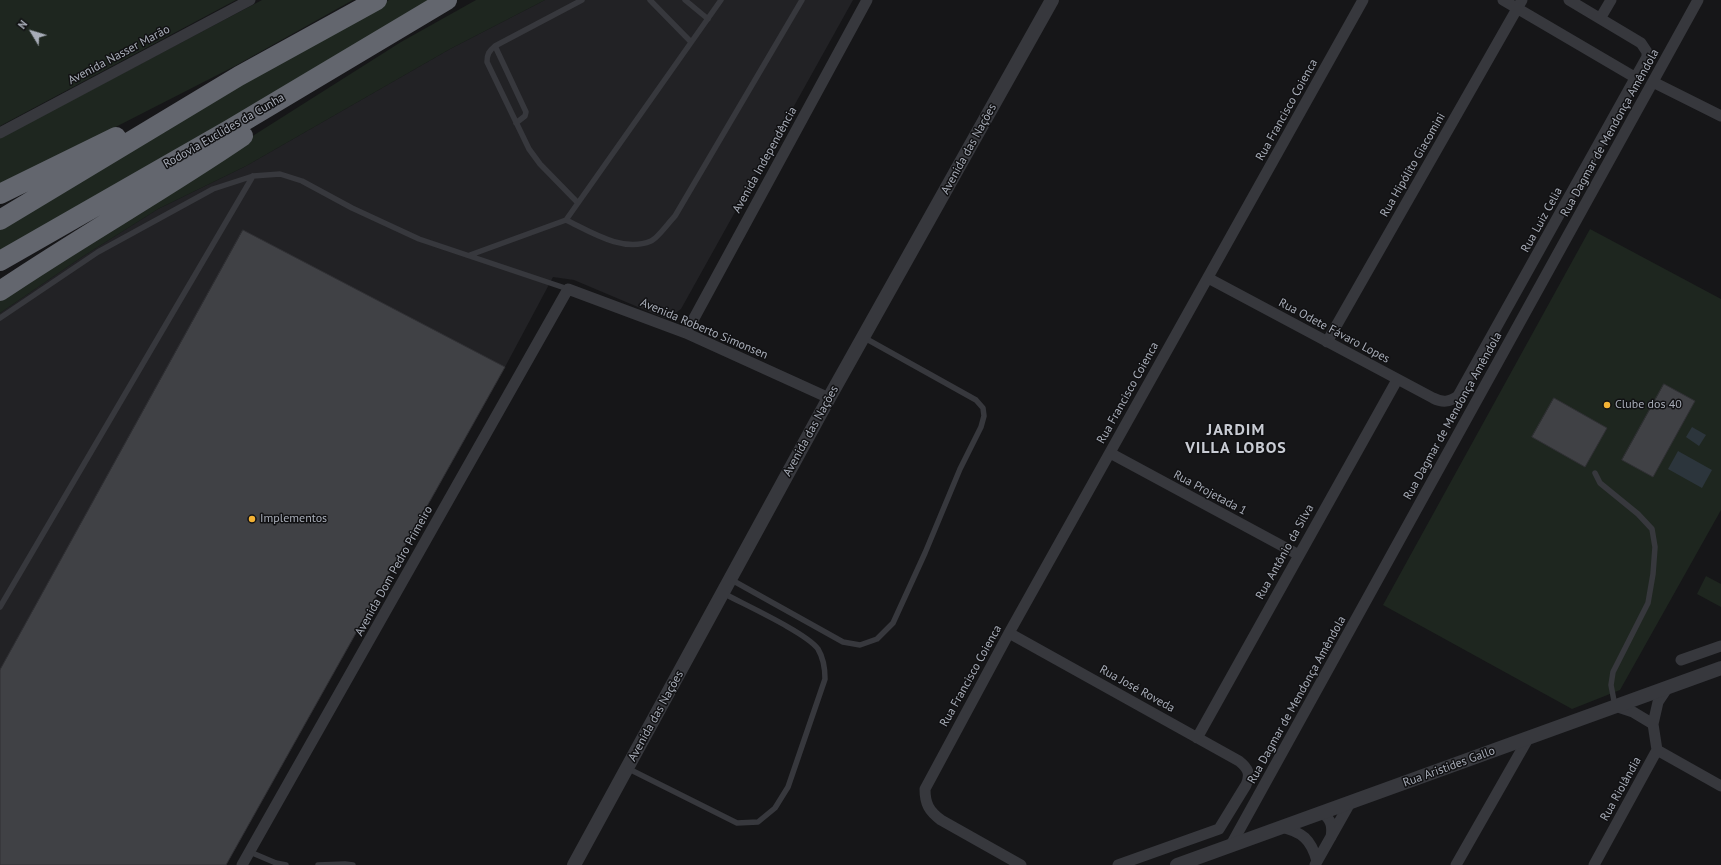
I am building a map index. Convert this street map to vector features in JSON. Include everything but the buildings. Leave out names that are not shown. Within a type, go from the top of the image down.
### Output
[{"type":"highway","points":[[0,220],[240,76],[377,0]]},
{"type":"highway","name":"Rodovia Euclides da Cunha","points":[[0,261],[229,130],[396,29],[447,0]]},
{"type":"highway","points":[[0,291],[61,250],[236,140],[396,29]]},
{"type":"highway","points":[[0,194],[240,76]]},
{"type":"street","name":"Avenida Nasser Marão","points":[[0,133],[250,0]]},
{"type":"street","name":"Avenida Independência","points":[[686,333],[867,0]]},
{"type":"street","name":"Avenida das Nações","points":[[574,865],[829,398],[1052,0]]},
{"type":"street","name":"Rua Francisco Coienca","points":[[1021,865],[941,820],[931,812],[925,801],[925,789],[1009,633],[1363,0]]},
{"type":"street","points":[[1503,0],[1520,4],[1636,78]]},
{"type":"street","points":[[1571,0],[1601,17],[1611,0]]},
{"type":"street","name":"Rua Dagmar de Mendonça Amêndola","points":[[1231,845],[1698,0]]},
{"type":"street","name":"Rua Hipólito Giacomini","points":[[1327,342],[1520,4]]},
{"type":"street","name":"Rua Luiz Celia","points":[[1450,401],[1458,396],[1647,57],[1641,43],[1601,17]]},
{"type":"street","points":[[1653,82],[1721,116]]},
{"type":"street","name":"Rua Odete Fávaro Lopes","points":[[1208,278],[1397,380],[1441,402],[1450,401]]},
{"type":"street","name":"Avenida Roberto Simonsen","points":[[568,289],[686,333],[829,398]]},
{"type":"street","name":"Avenida Dom Pedro Primeiro","points":[[242,865],[568,289]]},
{"type":"street","name":"Rua Antônio da Silva","points":[[1197,738],[1397,380]]},
{"type":"street","name":"Rua Projetada 1","points":[[1110,453],[1299,555]]},
{"type":"street","name":"Rua José Roveda","points":[[1009,633],[1239,761],[1248,772],[1249,779],[1246,785],[1219,829],[1118,865]]},
{"type":"street","points":[[1681,660],[1721,646]]},
{"type":"street","name":"Rua Aristides Gallo","points":[[1177,865],[1721,668]]},
{"type":"street","points":[[1615,706],[1633,712],[1653,724],[1658,702],[1668,687]]},
{"type":"street","name":"Rua Riolândia","points":[[1594,865],[1658,750],[1653,724]]},
{"type":"street","points":[[1456,865],[1529,737]]},
{"type":"street","points":[[1658,750],[1721,786]]},
{"type":"street","points":[[1316,863],[1350,803]]},
{"type":"street","points":[[1322,813],[1328,817],[1331,823],[1332,831],[1330,838]]},
{"type":"street","points":[[1281,827],[1294,830],[1305,838],[1314,848],[1316,863]]},
{"type":"lane","points":[[578,202],[540,164],[529,149],[487,62],[487,57],[490,50],[495,46],[582,0]]},
{"type":"lane","points":[[650,0],[691,42]]},
{"type":"lane","points":[[684,0],[708,19]]},
{"type":"lane","points":[[470,255],[566,220],[721,0]]},
{"type":"lane","points":[[566,220],[607,240],[631,245],[652,241],[675,216],[802,0]]},
{"type":"lane","points":[[495,46],[526,112],[526,116],[516,123]]},
{"type":"lane","points":[[0,318],[98,252],[213,189],[253,176],[280,174],[302,181],[352,208],[419,239],[568,289]]},
{"type":"lane","points":[[0,607],[253,176]]},
{"type":"lane","points":[[730,579],[843,642],[860,645],[877,639],[893,624],[925,553],[960,469],[981,427],[984,416],[982,408],[976,400],[863,337]]},
{"type":"lane","points":[[1595,473],[1600,483],[1638,514],[1652,529],[1655,547],[1653,574],[1648,604],[1613,672],[1611,685],[1615,706]]},
{"type":"lane","points":[[627,768],[737,823],[758,822],[775,808],[788,787],[825,679],[824,663],[818,649],[803,636],[723,593]]},
{"type":"lane","points":[[250,852],[276,863],[286,865]]},
{"type":"lane","points":[[318,865],[353,865]]},
{"type":"shaded area","points":[[0,0],[236,0],[0,126]]},
{"type":"shaded area","points":[[262,0],[353,0],[235,66],[0,186],[0,138]]},
{"type":"shaded area","points":[[389,0],[436,0],[0,254],[0,226],[243,81]]},
{"type":"shaded area","points":[[476,0],[545,0],[450,49],[246,166],[158,209],[82,257],[0,313],[0,296],[401,42]]},
{"type":"shaded area","points":[[545,0],[853,0],[681,309],[671,316],[664,318],[574,280],[553,277],[505,367],[226,865],[0,865],[0,313],[82,257],[158,209],[246,166],[450,49]]},
{"type":"shaded area","name":"Clube dos 40","points":[[1590,229],[1721,299],[1721,510],[1620,690],[1572,709],[1383,605]]},
{"type":"shaded area","points":[[1692,427],[1706,435],[1699,446],[1686,437]]},
{"type":"shaded area","points":[[1678,451],[1712,470],[1702,488],[1668,469]]},
{"type":"shaded area","points":[[1706,576],[1721,584],[1721,607],[1697,594]]},
{"type":"place","name":"Clube dos 40","points":[[1607,405]]},
{"type":"place","name":"Implementos","points":[[252,519]]},
{"type":"district","name":"JARDIM VILLA LOBOS","points":[[1236,439]]}]
